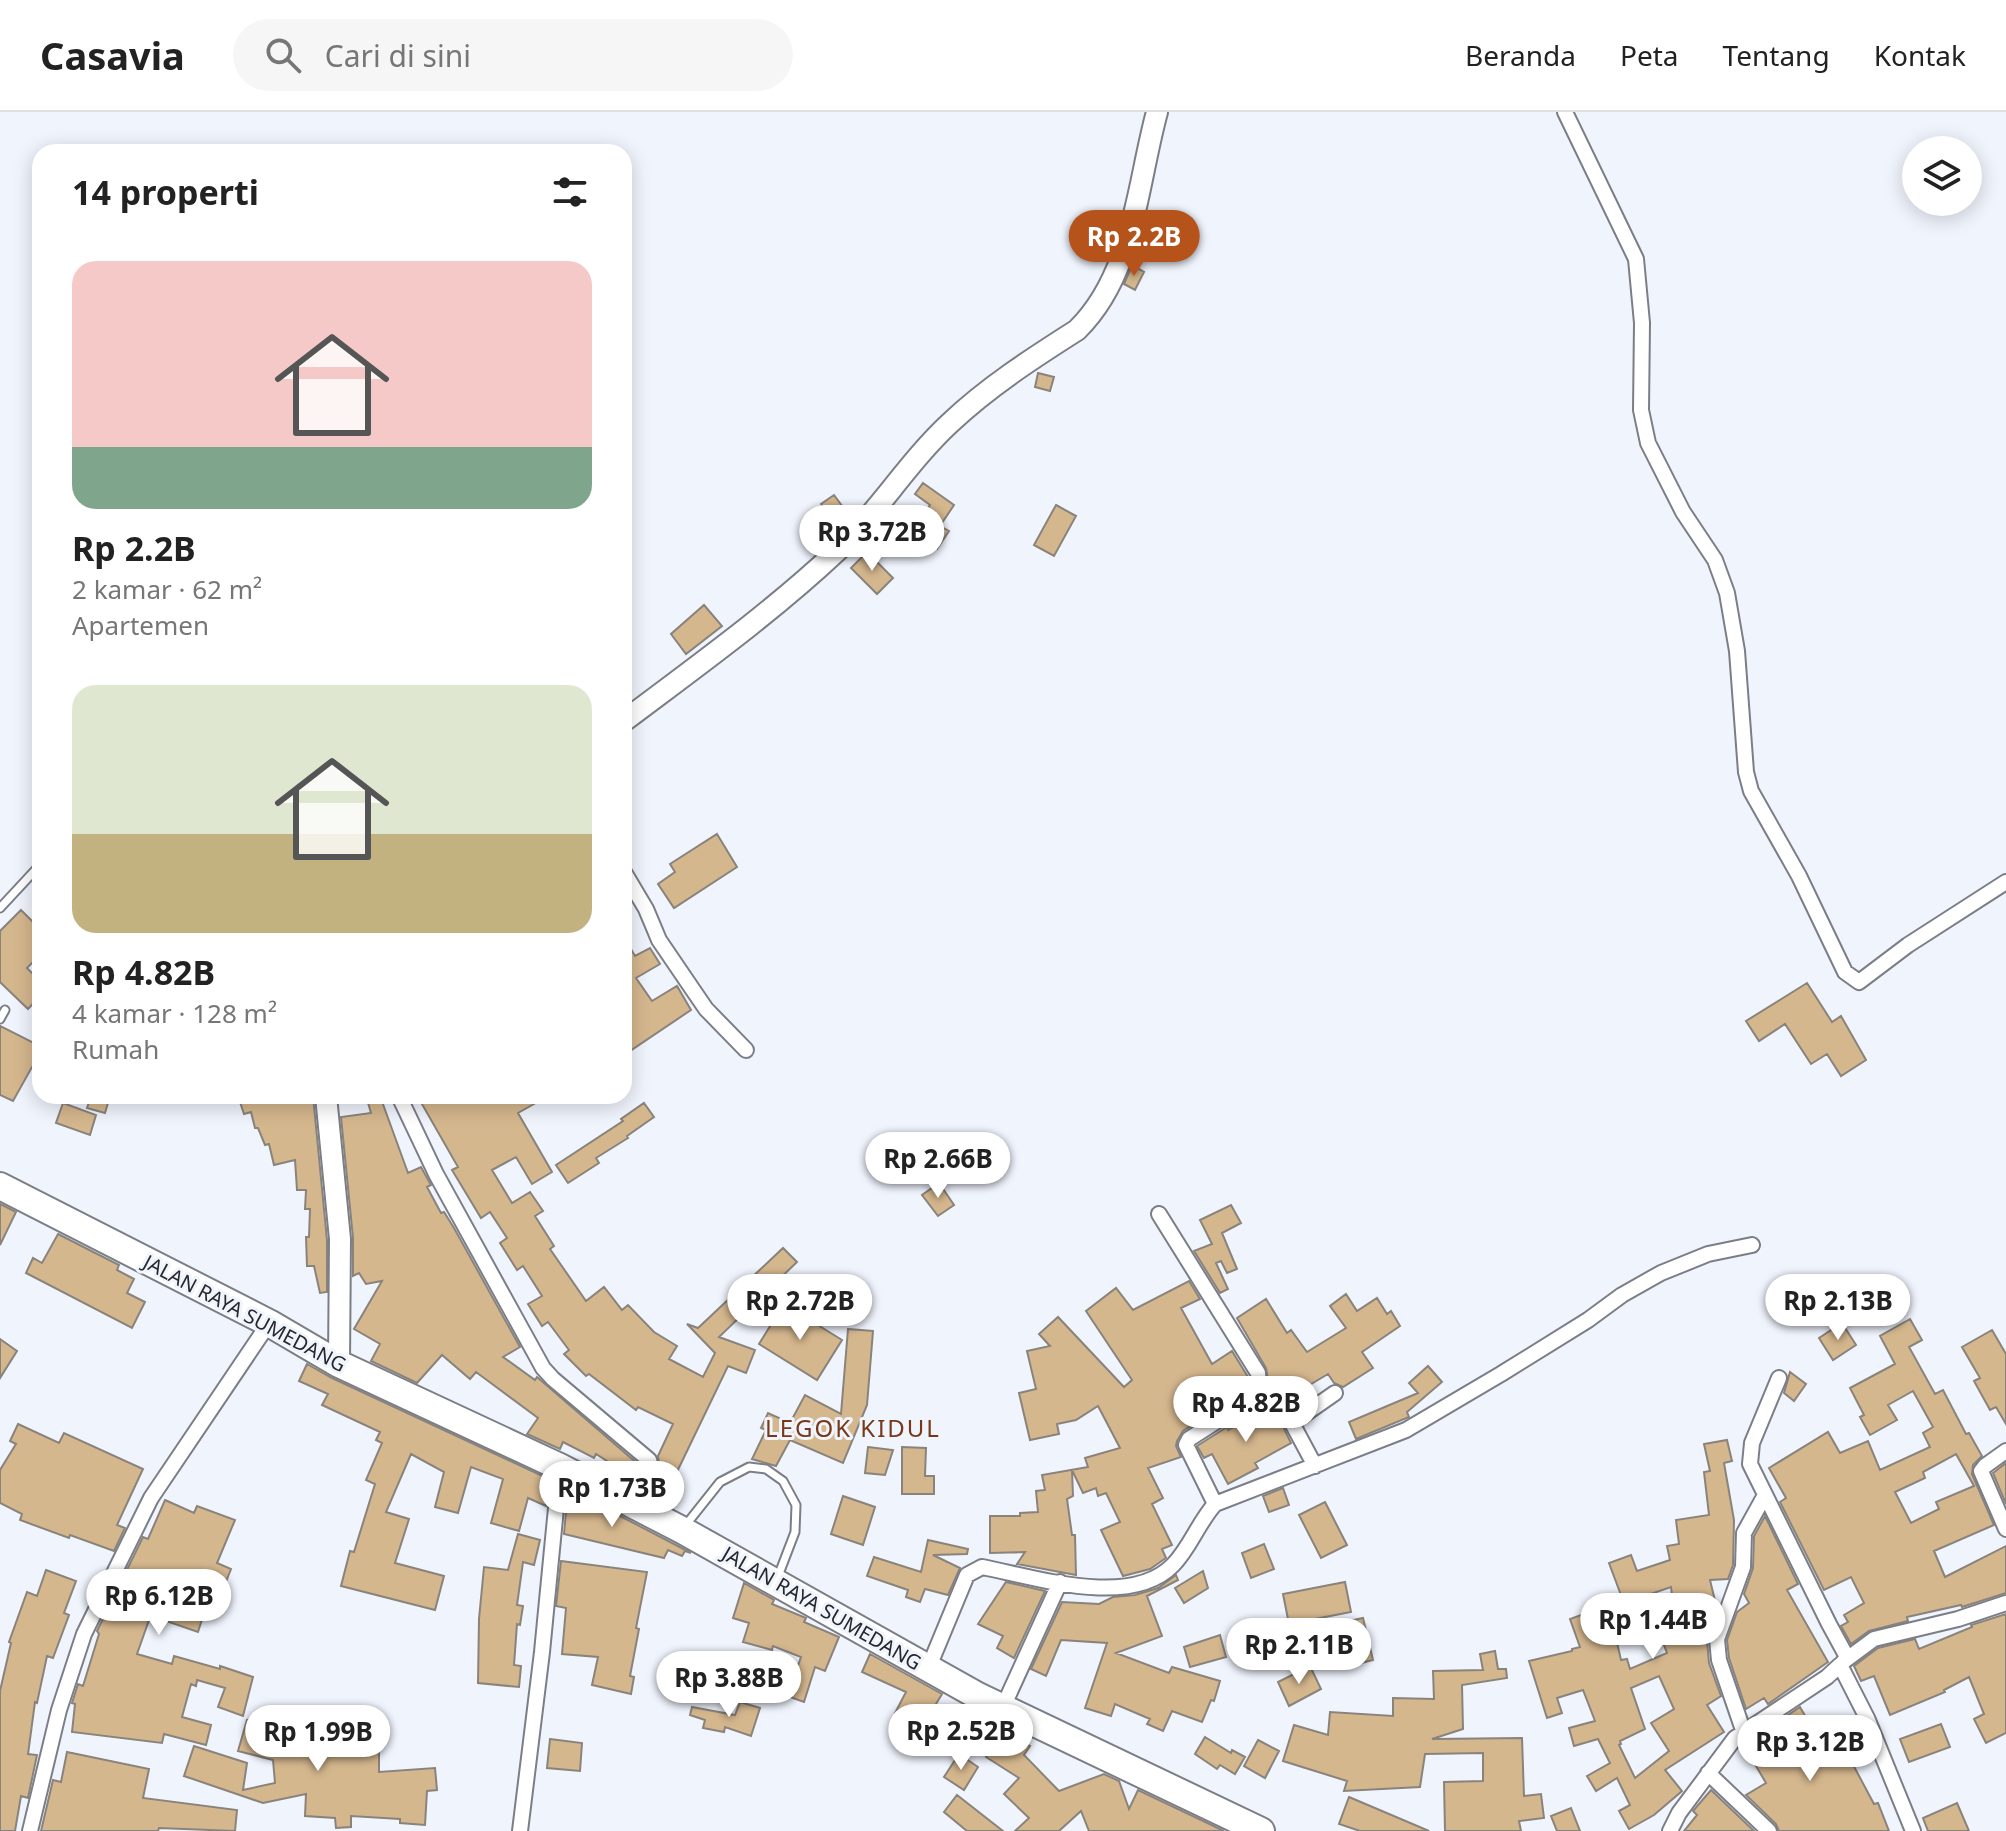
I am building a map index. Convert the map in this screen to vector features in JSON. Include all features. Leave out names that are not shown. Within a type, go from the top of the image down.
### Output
[{"type":"highway","name":"JALAN RAYA SUMEDANG","points":[[0,1186],[269,1323],[339,1364],[632,1504],[777,1581],[928,1669],[1230,1824],[1261,1831]]},
{"type":"street","points":[[632,715],[777,606],[840,548],[949,424],[991,387],[1077,330],[1087,320],[1119,263],[1131,229],[1157,112]]},
{"type":"street","points":[[1565,112],[1636,259],[1642,323],[1641,410],[1648,443],[1683,512],[1715,560],[1727,593],[1737,651],[1746,772],[1751,791],[1799,876],[1845,972],[1859,982],[1908,945],[2006,882]]},
{"type":"street","points":[[632,885],[659,940],[706,1009],[746,1050]]},
{"type":"street","points":[[327,1104],[340,1239],[339,1364]]},
{"type":"street","points":[[403,1104],[436,1174],[543,1368],[649,1460],[651,1467],[632,1504]]},
{"type":"street","points":[[1159,1214],[1258,1373],[1256,1396],[1189,1439],[1186,1445],[1215,1504]]},
{"type":"street","points":[[928,1669],[967,1575],[974,1570],[982,1567],[1060,1582],[1118,1588],[1140,1585],[1158,1577],[1178,1558],[1215,1504],[1406,1430],[1452,1405],[1661,1273],[1708,1254],[1752,1245]]},
{"type":"street","points":[[30,1831],[59,1710],[84,1634],[151,1498],[269,1323]]},
{"type":"street","points":[[1779,1378],[1749,1454],[1750,1464],[1844,1661],[1913,1831]]},
{"type":"street","points":[[1315,1466],[1292,1423],[1335,1393]]},
{"type":"street","points":[[2006,1451],[1981,1471],[2006,1529]]},
{"type":"street","points":[[520,1831],[560,1467]]},
{"type":"street","points":[[1743,1730],[1719,1660],[1717,1639],[1743,1567],[1744,1533],[1765,1495]]},
{"type":"street","points":[[1003,1707],[1060,1582]]},
{"type":"street","points":[[1670,1831],[1679,1813],[1743,1730],[1827,1677],[1874,1639],[1958,1619],[2006,1603]]},
{"type":"street","points":[[1708,1773],[1769,1831]]},
{"type":"lane","points":[[0,908],[32,874]]},
{"type":"lane","points":[[0,1019],[5,1010]]},
{"type":"lane","points":[[682,1530],[720,1482],[749,1467],[766,1469],[783,1481],[796,1505],[795,1532],[777,1581]]},
{"type":"building","points":[[1132,265],[1144,272],[1135,290],[1124,284]]},
{"type":"building","points":[[1038,373],[1054,377],[1050,391],[1035,387]]},
{"type":"building","points":[[923,483],[954,505],[940,526],[949,531],[937,549],[912,533],[930,505],[915,494]]},
{"type":"building","points":[[834,495],[851,518],[839,528],[821,504]]},
{"type":"building","points":[[1056,505],[1076,516],[1054,556],[1034,545]]},
{"type":"building","points":[[867,552],[893,578],[877,594],[851,568]]},
{"type":"building","points":[[704,605],[722,626],[686,654],[671,634]]},
{"type":"building","points":[[717,834],[737,867],[674,908],[658,884],[675,872],[670,864]]},
{"type":"building","points":[[21,910],[32,921],[32,963],[27,968],[32,973],[32,1005],[28,1009],[0,982],[0,931]]},
{"type":"building","points":[[650,948],[660,964],[636,978],[652,1001],[677,986],[691,1010],[632,1050],[632,951],[635,956]]},
{"type":"building","points":[[1807,983],[1832,1022],[1841,1016],[1866,1060],[1841,1076],[1827,1054],[1811,1064],[1785,1024],[1759,1041],[1746,1021]]},
{"type":"building","points":[[0,1026],[32,1042],[32,1067],[13,1101],[0,1095]]},
{"type":"building","points":[[644,1103],[654,1117],[596,1158],[599,1163],[568,1183],[556,1165],[623,1121],[621,1119]]},
{"type":"building","points":[[63,1104],[96,1115],[90,1135],[56,1123]]},
{"type":"building","points":[[88,1104],[108,1104],[105,1113],[87,1108]]},
{"type":"building","points":[[241,1104],[314,1104],[327,1240],[327,1292],[320,1293],[314,1266],[307,1266],[306,1237],[309,1237],[310,1209],[305,1209],[306,1190],[297,1190],[295,1160],[274,1165],[269,1144],[265,1145],[258,1128],[255,1128],[251,1112],[244,1114]]},
{"type":"building","points":[[368,1104],[383,1104],[408,1173],[421,1167],[431,1185],[427,1187],[441,1213],[444,1212],[454,1228],[520,1347],[503,1357],[535,1380],[537,1377],[639,1465],[632,1477],[596,1454],[594,1458],[563,1442],[560,1449],[527,1434],[538,1418],[476,1372],[470,1379],[442,1355],[417,1383],[371,1361],[380,1344],[354,1329],[382,1281],[366,1284],[359,1273],[353,1276],[353,1238],[341,1117],[371,1113]]},
{"type":"building","points":[[422,1104],[534,1104],[518,1113],[552,1172],[532,1184],[516,1157],[492,1170],[512,1203],[530,1192],[543,1211],[535,1216],[554,1246],[550,1249],[586,1301],[604,1287],[622,1310],[628,1305],[654,1332],[677,1346],[669,1359],[703,1377],[715,1353],[687,1324],[698,1328],[783,1248],[797,1262],[719,1337],[755,1350],[746,1373],[728,1366],[674,1478],[660,1470],[658,1456],[673,1424],[638,1407],[636,1410],[589,1374],[586,1376],[564,1354],[569,1350],[548,1322],[542,1326],[528,1304],[542,1296],[523,1266],[517,1270],[500,1243],[507,1238],[490,1212],[481,1218],[452,1170],[458,1167]]},
{"type":"building","points":[[939,1183],[954,1205],[938,1216],[922,1195]]},
{"type":"building","points":[[0,1204],[16,1212],[0,1245]]},
{"type":"building","points":[[1231,1205],[1241,1223],[1222,1233],[1237,1269],[1227,1273],[1221,1261],[1216,1263],[1228,1289],[1220,1293],[1194,1251],[1212,1244],[1200,1220]]},
{"type":"building","points":[[58,1234],[119,1265],[117,1270],[134,1279],[127,1293],[145,1302],[132,1328],[26,1273],[33,1258],[42,1263]]},
{"type":"building","points":[[1189,1281],[1200,1299],[1181,1308],[1212,1364],[1232,1351],[1248,1377],[1201,1408],[1206,1416],[1183,1431],[1177,1441],[1181,1457],[1148,1468],[1163,1498],[1152,1504],[1172,1545],[1162,1549],[1166,1558],[1150,1569],[1123,1576],[1101,1530],[1120,1522],[1106,1493],[1098,1496],[1096,1488],[1083,1493],[1072,1470],[1073,1496],[1067,1499],[1072,1535],[1075,1535],[1076,1575],[1017,1564],[1025,1552],[990,1553],[990,1516],[1020,1516],[1020,1513],[1038,1512],[1036,1491],[1045,1490],[1042,1475],[1088,1467],[1085,1458],[1120,1448],[1098,1406],[1076,1420],[1057,1424],[1059,1434],[1030,1440],[1019,1393],[1036,1389],[1027,1351],[1050,1346],[1039,1334],[1058,1317],[1124,1387],[1132,1380],[1086,1311],[1116,1288],[1133,1310]]},
{"type":"building","points":[[1346,1294],[1357,1311],[1377,1298],[1387,1314],[1391,1311],[1400,1326],[1362,1352],[1373,1368],[1343,1387],[1334,1383],[1328,1374],[1303,1389],[1308,1399],[1285,1414],[1269,1385],[1266,1368],[1237,1318],[1266,1299],[1287,1333],[1291,1330],[1307,1352],[1346,1328],[1330,1306]]},
{"type":"building","points":[[784,1304],[842,1340],[817,1380],[759,1344]]},
{"type":"building","points":[[1910,1319],[1922,1340],[1909,1347],[1935,1394],[1943,1390],[1966,1434],[1969,1433],[1982,1456],[1973,1465],[1972,1474],[1994,1525],[1934,1551],[1945,1577],[2006,1546],[2006,1593],[1962,1607],[1907,1617],[1908,1621],[1869,1631],[1851,1644],[1841,1626],[1848,1622],[1844,1615],[1864,1603],[1851,1577],[1824,1590],[1780,1502],[1786,1498],[1769,1468],[1828,1432],[1840,1453],[1868,1441],[1880,1470],[1930,1447],[1923,1433],[1933,1427],[1913,1391],[1888,1405],[1897,1420],[1870,1435],[1860,1417],[1864,1415],[1850,1388],[1895,1364],[1880,1336]],"holes":[[[1956,1454],[1974,1486],[1936,1502],[1939,1509],[1911,1523],[1895,1492],[1925,1478],[1923,1472]]]},
{"type":"building","points":[[1842,1323],[1856,1345],[1833,1360],[1819,1338]]},
{"type":"building","points":[[848,1329],[873,1331],[867,1405],[843,1463],[790,1440],[776,1466],[752,1459],[766,1430],[761,1428],[768,1413],[790,1423],[805,1395],[841,1414]]},
{"type":"building","points":[[1992,1330],[2006,1354],[2006,1424],[1996,1407],[1990,1410],[1974,1381],[1980,1378],[1962,1347]]},
{"type":"building","points":[[0,1339],[17,1351],[0,1378]]},
{"type":"building","points":[[307,1364],[549,1479],[546,1506],[528,1498],[519,1531],[491,1523],[503,1479],[471,1467],[458,1513],[435,1507],[444,1472],[411,1454],[386,1512],[409,1519],[395,1563],[444,1576],[435,1610],[341,1586],[350,1551],[354,1552],[375,1484],[366,1480],[382,1443],[376,1440],[380,1432],[322,1405],[328,1394],[299,1381]]},
{"type":"building","points":[[1428,1366],[1442,1382],[1407,1412],[1409,1417],[1356,1439],[1349,1422],[1418,1393],[1409,1383]]},
{"type":"building","points":[[1790,1372],[1806,1384],[1794,1401],[1784,1393]]},
{"type":"building","points":[[1273,1406],[1291,1443],[1255,1463],[1258,1468],[1228,1484],[1212,1454],[1204,1458],[1197,1446],[1227,1427],[1228,1430]]},
{"type":"building","points":[[18,1424],[59,1443],[64,1433],[143,1469],[117,1525],[125,1528],[114,1551],[20,1520],[22,1514],[0,1503],[0,1470],[16,1444],[10,1441]]},
{"type":"building","points":[[1727,1440],[1732,1461],[1724,1463],[1734,1520],[1733,1565],[1728,1579],[1710,1580],[1717,1609],[1707,1640],[1709,1663],[1721,1696],[1707,1705],[1724,1732],[1665,1770],[1682,1791],[1654,1815],[1629,1829],[1619,1811],[1630,1805],[1617,1778],[1596,1791],[1587,1776],[1610,1763],[1598,1739],[1574,1746],[1569,1728],[1595,1721],[1583,1690],[1557,1698],[1562,1713],[1547,1718],[1529,1661],[1580,1647],[1570,1619],[1600,1608],[1612,1639],[1616,1638],[1621,1660],[1627,1659],[1630,1669],[1667,1653],[1657,1627],[1675,1621],[1671,1587],[1624,1603],[1609,1563],[1631,1555],[1637,1571],[1670,1560],[1667,1546],[1679,1544],[1676,1520],[1709,1515],[1704,1472],[1710,1471],[1704,1444]],"holes":[[[1659,1676],[1674,1709],[1651,1723],[1669,1751],[1635,1778],[1619,1745],[1620,1741],[1645,1729],[1631,1688]]]},
{"type":"building","points":[[868,1447],[893,1450],[885,1475],[865,1473]]},
{"type":"building","points":[[902,1447],[926,1448],[925,1476],[934,1476],[934,1494],[902,1494]]},
{"type":"building","points":[[2006,1463],[2006,1504],[1993,1473]]},
{"type":"building","points":[[1283,1488],[1289,1505],[1269,1512],[1263,1496]]},
{"type":"building","points":[[568,1489],[691,1553],[685,1551],[682,1556],[668,1550],[664,1558],[564,1534]]},
{"type":"building","points":[[843,1496],[875,1507],[863,1545],[831,1534]]},
{"type":"building","points":[[165,1500],[194,1513],[197,1506],[235,1520],[217,1563],[231,1569],[223,1589],[213,1585],[198,1632],[163,1620],[173,1590],[147,1580],[134,1614],[149,1620],[137,1654],[172,1664],[174,1656],[253,1677],[243,1716],[218,1707],[225,1688],[197,1680],[196,1686],[191,1684],[182,1717],[211,1725],[206,1745],[164,1734],[162,1743],[72,1732],[75,1704],[72,1703],[78,1684],[83,1686],[99,1634],[97,1631],[143,1537],[148,1539]]},
{"type":"building","points":[[1325,1502],[1347,1545],[1321,1558],[1299,1515]]},
{"type":"building","points":[[1765,1516],[1798,1584],[1787,1590],[1828,1662],[1768,1704],[1764,1698],[1746,1709],[1729,1658],[1727,1640],[1737,1612],[1749,1603],[1744,1594],[1753,1568],[1754,1536]]},
{"type":"building","points":[[518,1534],[540,1540],[534,1565],[523,1562],[517,1605],[523,1606],[520,1625],[517,1624],[514,1665],[521,1666],[519,1687],[478,1683],[484,1567],[508,1570]]},
{"type":"building","points":[[928,1540],[968,1549],[967,1554],[933,1555],[960,1568],[948,1595],[925,1589],[920,1602],[906,1597],[908,1590],[867,1576],[874,1557],[921,1572]]},
{"type":"building","points":[[1264,1544],[1274,1569],[1251,1578],[1242,1553]]},
{"type":"building","points":[[561,1561],[647,1572],[636,1628],[639,1629],[630,1676],[634,1677],[631,1694],[592,1685],[598,1657],[562,1654],[566,1608],[556,1606]]},
{"type":"building","points":[[46,1570],[76,1581],[64,1613],[69,1615],[53,1658],[47,1656],[35,1702],[28,1754],[37,1755],[28,1798],[21,1796],[15,1831],[0,1831],[0,1691],[9,1642],[27,1592],[37,1596]]},
{"type":"building","points":[[1203,1571],[1208,1588],[1184,1603],[1175,1588]]},
{"type":"building","points":[[1176,1575],[1178,1580],[1147,1596],[1162,1636],[1116,1653],[1169,1673],[1172,1667],[1220,1681],[1214,1701],[1211,1700],[1202,1722],[1172,1711],[1163,1731],[1147,1724],[1150,1719],[1115,1704],[1111,1716],[1085,1708],[1107,1643],[1061,1640],[1046,1676],[1031,1669],[1062,1602],[1099,1604],[1113,1597],[1158,1588]]},
{"type":"building","points":[[1006,1582],[1045,1591],[1014,1658],[997,1648],[1003,1636],[978,1624]]},
{"type":"building","points":[[1345,1582],[1351,1612],[1289,1624],[1283,1594]]},
{"type":"building","points":[[744,1583],[774,1600],[772,1604],[806,1618],[804,1622],[839,1637],[825,1671],[815,1667],[804,1702],[787,1696],[801,1657],[773,1646],[772,1650],[743,1642],[749,1623],[733,1618]]},
{"type":"building","points":[[2006,1614],[2006,1733],[1986,1743],[1974,1719],[1984,1714],[1969,1677],[1945,1692],[1890,1715],[1874,1676],[1861,1681],[1854,1666],[1878,1648],[1915,1639],[1919,1649],[1971,1625]]},
{"type":"building","points":[[1363,1618],[1373,1660],[1350,1666],[1340,1623]]},
{"type":"building","points":[[1220,1635],[1226,1657],[1190,1667],[1184,1647]]},
{"type":"building","points":[[1495,1651],[1498,1669],[1506,1669],[1507,1678],[1462,1685],[1463,1729],[1432,1739],[1522,1738],[1524,1796],[1541,1794],[1544,1818],[1519,1821],[1521,1831],[1445,1831],[1444,1782],[1483,1781],[1483,1753],[1425,1754],[1420,1787],[1344,1791],[1347,1781],[1283,1761],[1294,1725],[1328,1735],[1330,1712],[1393,1716],[1393,1698],[1434,1699],[1433,1671],[1483,1670],[1480,1654]]},
{"type":"building","points":[[870,1654],[942,1694],[936,1704],[968,1721],[950,1754],[924,1740],[929,1732],[895,1713],[906,1692],[862,1672]]},
{"type":"building","points":[[1310,1666],[1321,1689],[1289,1706],[1278,1682]]},
{"type":"building","points":[[740,1702],[760,1708],[751,1736],[725,1727],[724,1732],[703,1728],[705,1720],[690,1715],[692,1707],[735,1715]]},
{"type":"building","points":[[1800,1707],[1815,1733],[1831,1724],[1838,1737],[1822,1744],[1831,1766],[1850,1759],[1874,1804],[1878,1803],[1889,1831],[1779,1831],[1776,1824],[1746,1795],[1766,1783],[1746,1749],[1776,1733],[1773,1728],[1778,1722]]},
{"type":"building","points":[[292,1713],[294,1721],[325,1716],[330,1747],[379,1746],[379,1772],[435,1768],[437,1790],[427,1791],[425,1825],[400,1823],[400,1819],[351,1816],[351,1827],[336,1828],[335,1818],[305,1816],[306,1794],[263,1803],[184,1776],[194,1746],[247,1763],[243,1790],[275,1783],[273,1760],[238,1751],[247,1720]]},
{"type":"building","points":[[1941,1724],[1950,1747],[1909,1762],[1900,1739]]},
{"type":"building","points":[[1004,1729],[1030,1746],[1024,1755],[1059,1791],[1104,1774],[1119,1781],[1129,1809],[1138,1790],[1224,1831],[1089,1831],[1081,1811],[1059,1831],[1015,1831],[1029,1818],[1004,1794],[1019,1778],[986,1757]]},
{"type":"building","points":[[1205,1737],[1231,1753],[1232,1750],[1245,1757],[1235,1774],[1220,1765],[1217,1769],[1195,1754]]},
{"type":"building","points":[[550,1739],[582,1743],[580,1771],[547,1768]]},
{"type":"building","points":[[1258,1740],[1279,1751],[1265,1778],[1244,1766]]},
{"type":"building","points":[[67,1752],[149,1769],[143,1798],[237,1810],[235,1831],[159,1828],[158,1831],[41,1831],[53,1780],[61,1782]]},
{"type":"building","points":[[959,1754],[978,1767],[964,1790],[944,1777]]},
{"type":"building","points":[[1711,1790],[1754,1831],[1684,1831],[1697,1815],[1693,1811]]},
{"type":"building","points":[[957,1795],[1003,1831],[967,1831],[944,1812]]},
{"type":"building","points":[[1349,1797],[1429,1831],[1360,1831],[1339,1824]]},
{"type":"building","points":[[1957,1803],[1969,1831],[1928,1831],[1923,1818]]},
{"type":"building","points":[[1571,1808],[1580,1831],[1557,1831],[1551,1816]]},
{"type":"district","name":"LEGOK KIDUL","points":[[853,1427]]}]
